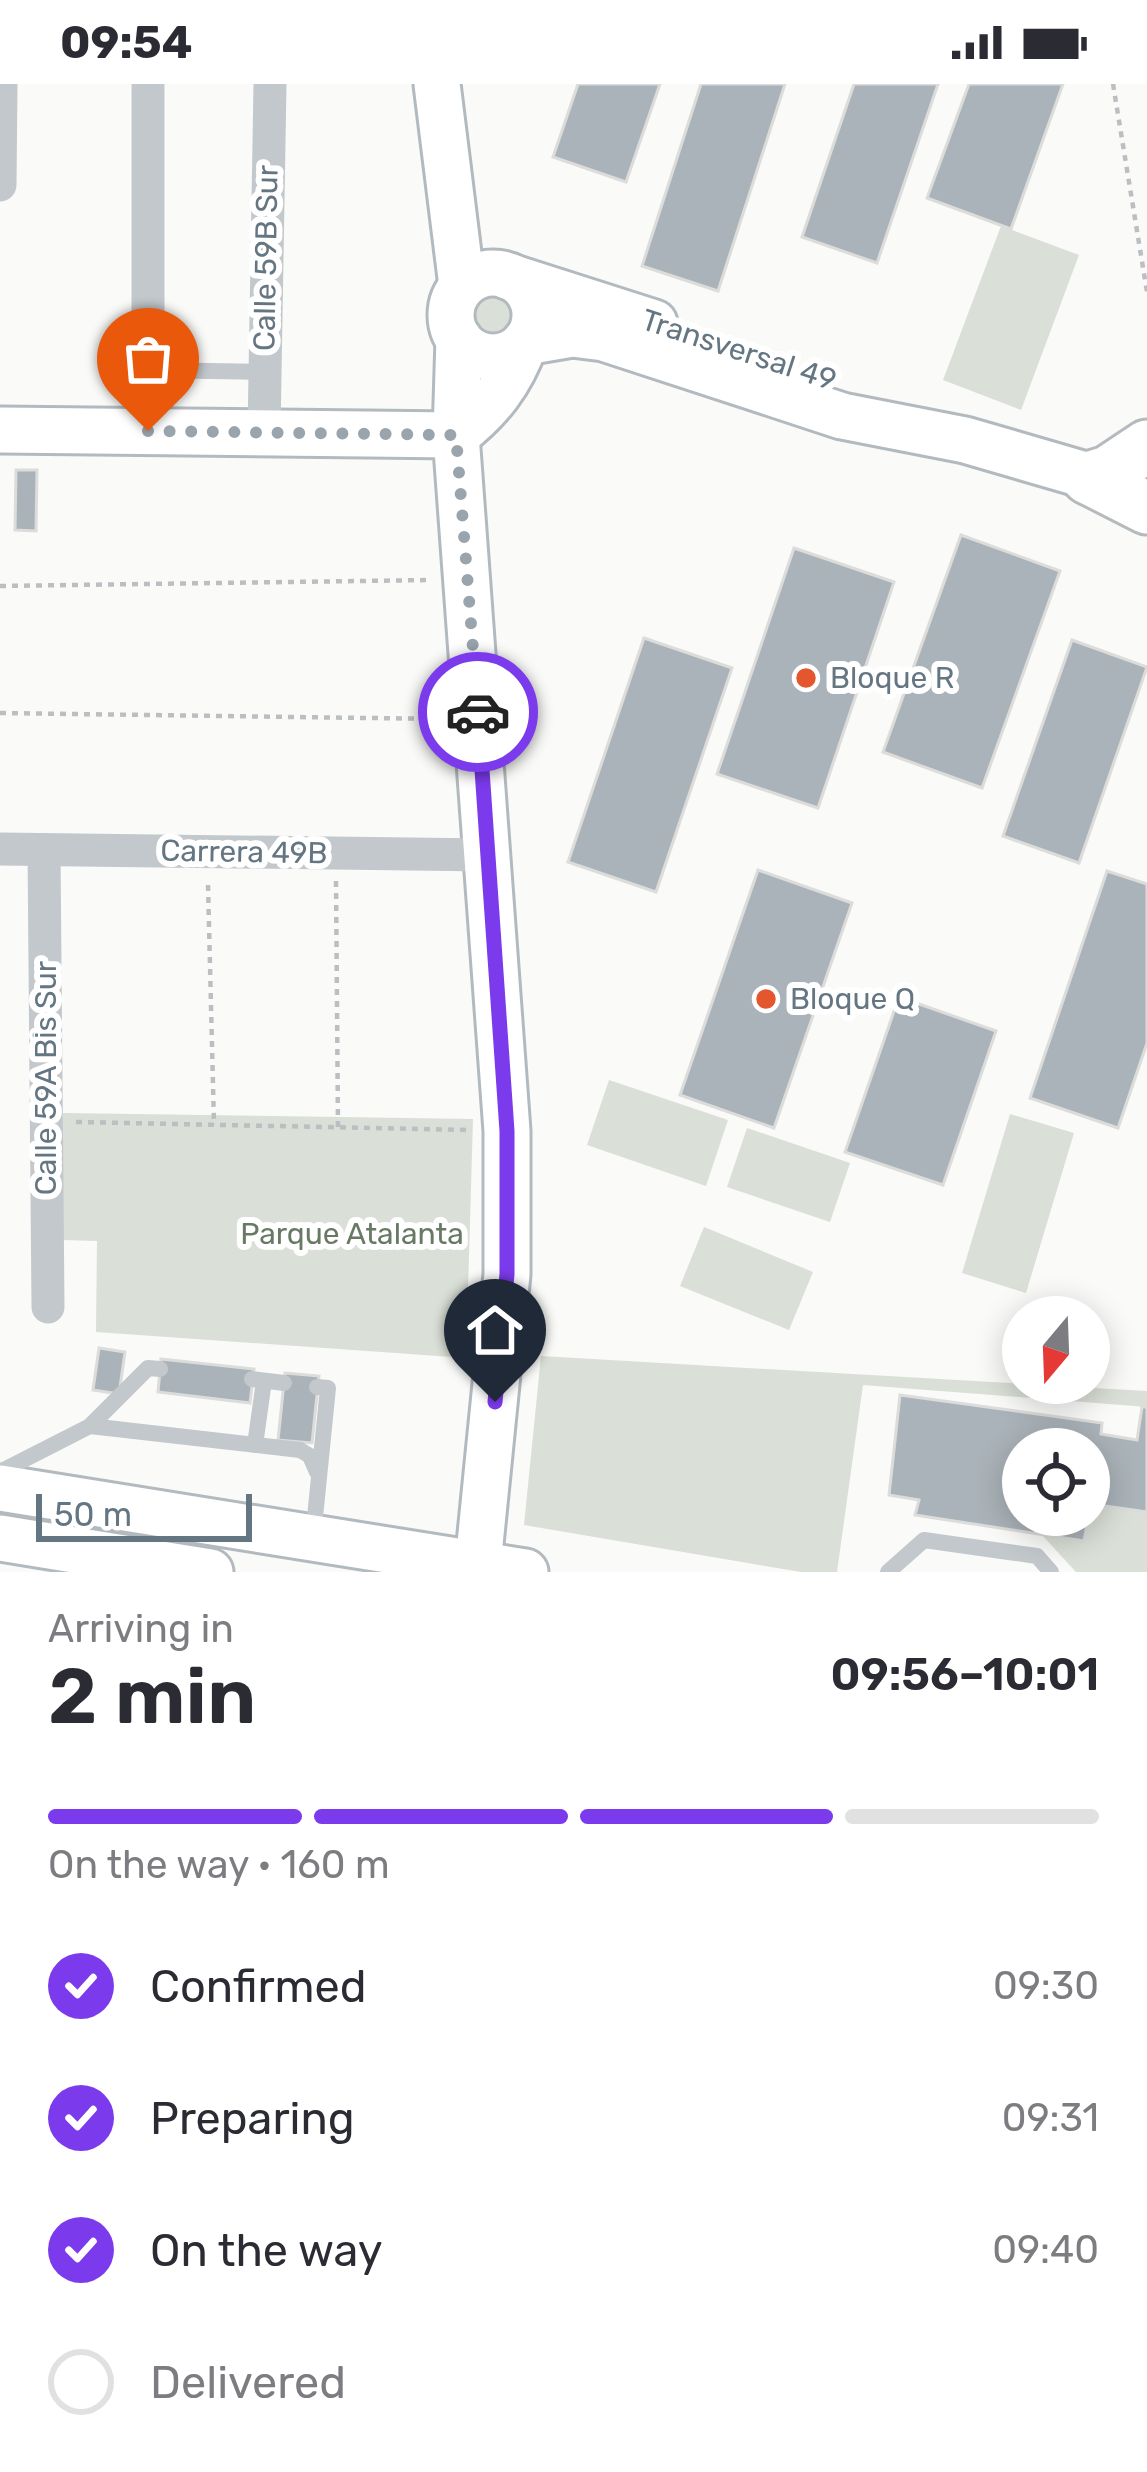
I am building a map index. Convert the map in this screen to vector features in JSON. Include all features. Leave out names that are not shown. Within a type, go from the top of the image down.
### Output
[{"type":"main road","points":[[1088,478],[1108,472],[1147,446]]},
{"type":"main road","points":[[1088,478],[1147,508]]},
{"type":"street","points":[[0,185],[1,84]]},
{"type":"street","points":[[148,84],[148,431]]},
{"type":"street","name":"Calle 59B Sur","points":[[263,433],[270,84]]},
{"type":"street","points":[[437,84],[462,286],[450,315],[459,339],[456,435],[507,1131],[507,1274],[478,1564]]},
{"type":"street","points":[[0,430],[456,435],[499,395],[533,328],[534,307],[525,288],[507,276],[447,183]]},
{"type":"street","points":[[462,286],[485,274],[507,276]]},
{"type":"street","name":"Transversal 49","points":[[507,276],[856,387],[964,440]]},
{"type":"street","name":"Transversal 49","points":[[525,342],[589,335],[724,367],[842,416],[964,440],[1088,478],[1147,488]]},
{"type":"street","points":[[459,339],[488,357],[512,352],[525,342]]},
{"type":"street","name":"Carrera 49B","points":[[0,849],[488,855]]},
{"type":"street","name":"Calle 59A Bis Sur","points":[[44,850],[48,1307]]},
{"type":"street","points":[[0,1488],[525,1572]]},
{"type":"street","points":[[0,1538],[210,1572]]},
{"type":"lane","points":[[148,370],[264,372]]},
{"type":"lane","points":[[0,1472],[90,1426],[148,1368],[160,1369]]},
{"type":"lane","points":[[255,1445],[258,1380],[284,1383]]},
{"type":"lane","points":[[313,1538],[328,1388],[317,1387]]},
{"type":"lane","points":[[90,1426],[300,1450],[310,1456],[317,1472]]},
{"type":"lane","points":[[888,1572],[924,1540],[1037,1556],[1051,1572]]},
{"type":"path","points":[[1113,84],[1147,292]]},
{"type":"path","points":[[0,586],[469,579]]},
{"type":"path","points":[[0,713],[478,719]]},
{"type":"path","points":[[207,851],[214,1125]]},
{"type":"path","points":[[336,853],[338,1127]]},
{"type":"path","points":[[46,1121],[507,1131]]},
{"type":"green space","points":[[1001,226],[1079,255],[1021,410],[943,380]]},
{"type":"green space","points":[[495,273],[534,307],[534,319],[500,356],[480,353],[466,344],[456,332],[453,317],[462,288]]},
{"type":"green space","points":[[609,1080],[728,1120],[706,1186],[587,1145]]},
{"type":"green space","name":"Parque Atalanta","points":[[63,1113],[473,1119],[466,1358],[96,1332],[97,1241],[61,1240]]},
{"type":"green space","points":[[1010,1114],[1074,1133],[1026,1293],[962,1273]]},
{"type":"green space","points":[[747,1128],[850,1163],[830,1222],[727,1187]]},
{"type":"green space","points":[[704,1227],[813,1272],[789,1330],[680,1286]]},
{"type":"green space","points":[[541,1356],[1002,1383],[1002,1396],[863,1385],[837,1572],[801,1572],[524,1525]]},
{"type":"green space","points":[[1110,1389],[1147,1391],[1147,1407],[1108,1404]]},
{"type":"green space","points":[[1110,1507],[1147,1512],[1147,1572],[1076,1572],[1043,1536],[1084,1541],[1085,1536],[1110,1536]]},
{"type":"building","points":[[578,84],[660,84],[626,182],[553,157]]},
{"type":"building","points":[[701,84],[785,84],[718,291],[642,266]]},
{"type":"building","points":[[854,84],[938,84],[877,263],[802,237]]},
{"type":"building","points":[[969,84],[1063,84],[1011,229],[927,198]]},
{"type":"building","points":[[16,470],[37,470],[36,531],[15,530]]},
{"type":"building","points":[[961,535],[1060,571],[982,788],[883,752]]},
{"type":"building","name":"Bloque R","points":[[794,548],[894,582],[818,808],[717,774]]},
{"type":"building","points":[[644,638],[732,668],[656,892],[568,862]]},
{"type":"building","points":[[1072,640],[1147,667],[1079,863],[1003,836]]},
{"type":"building","name":"Bloque Q","points":[[758,870],[852,903],[774,1128],[680,1095]]},
{"type":"building","points":[[1107,871],[1147,884],[1147,1043],[1118,1128],[1030,1098]]},
{"type":"building","points":[[899,997],[996,1031],[943,1185],[845,1152]]},
{"type":"building","points":[[99,1348],[125,1352],[119,1394],[93,1390]]},
{"type":"building","points":[[161,1359],[254,1369],[250,1403],[158,1392]]},
{"type":"building","points":[[285,1373],[319,1376],[312,1443],[278,1440]]},
{"type":"building","points":[[900,1395],[1102,1423],[1102,1428],[1002,1428],[1002,1528],[915,1515],[919,1500],[889,1495]]},
{"type":"building","points":[[1142,1407],[1147,1407],[1147,1512],[1110,1507],[1110,1436],[1137,1440]]},
{"type":"way so far","points":[[148,431],[456,435],[478,712]]},
{"type":"place","name":"Bloque R","points":[[806,678]]},
{"type":"place","name":"Bloque Q","points":[[766,999]]},
{"type":"route","points":[[478,712],[507,1131],[507,1274],[495,1402]]}]
